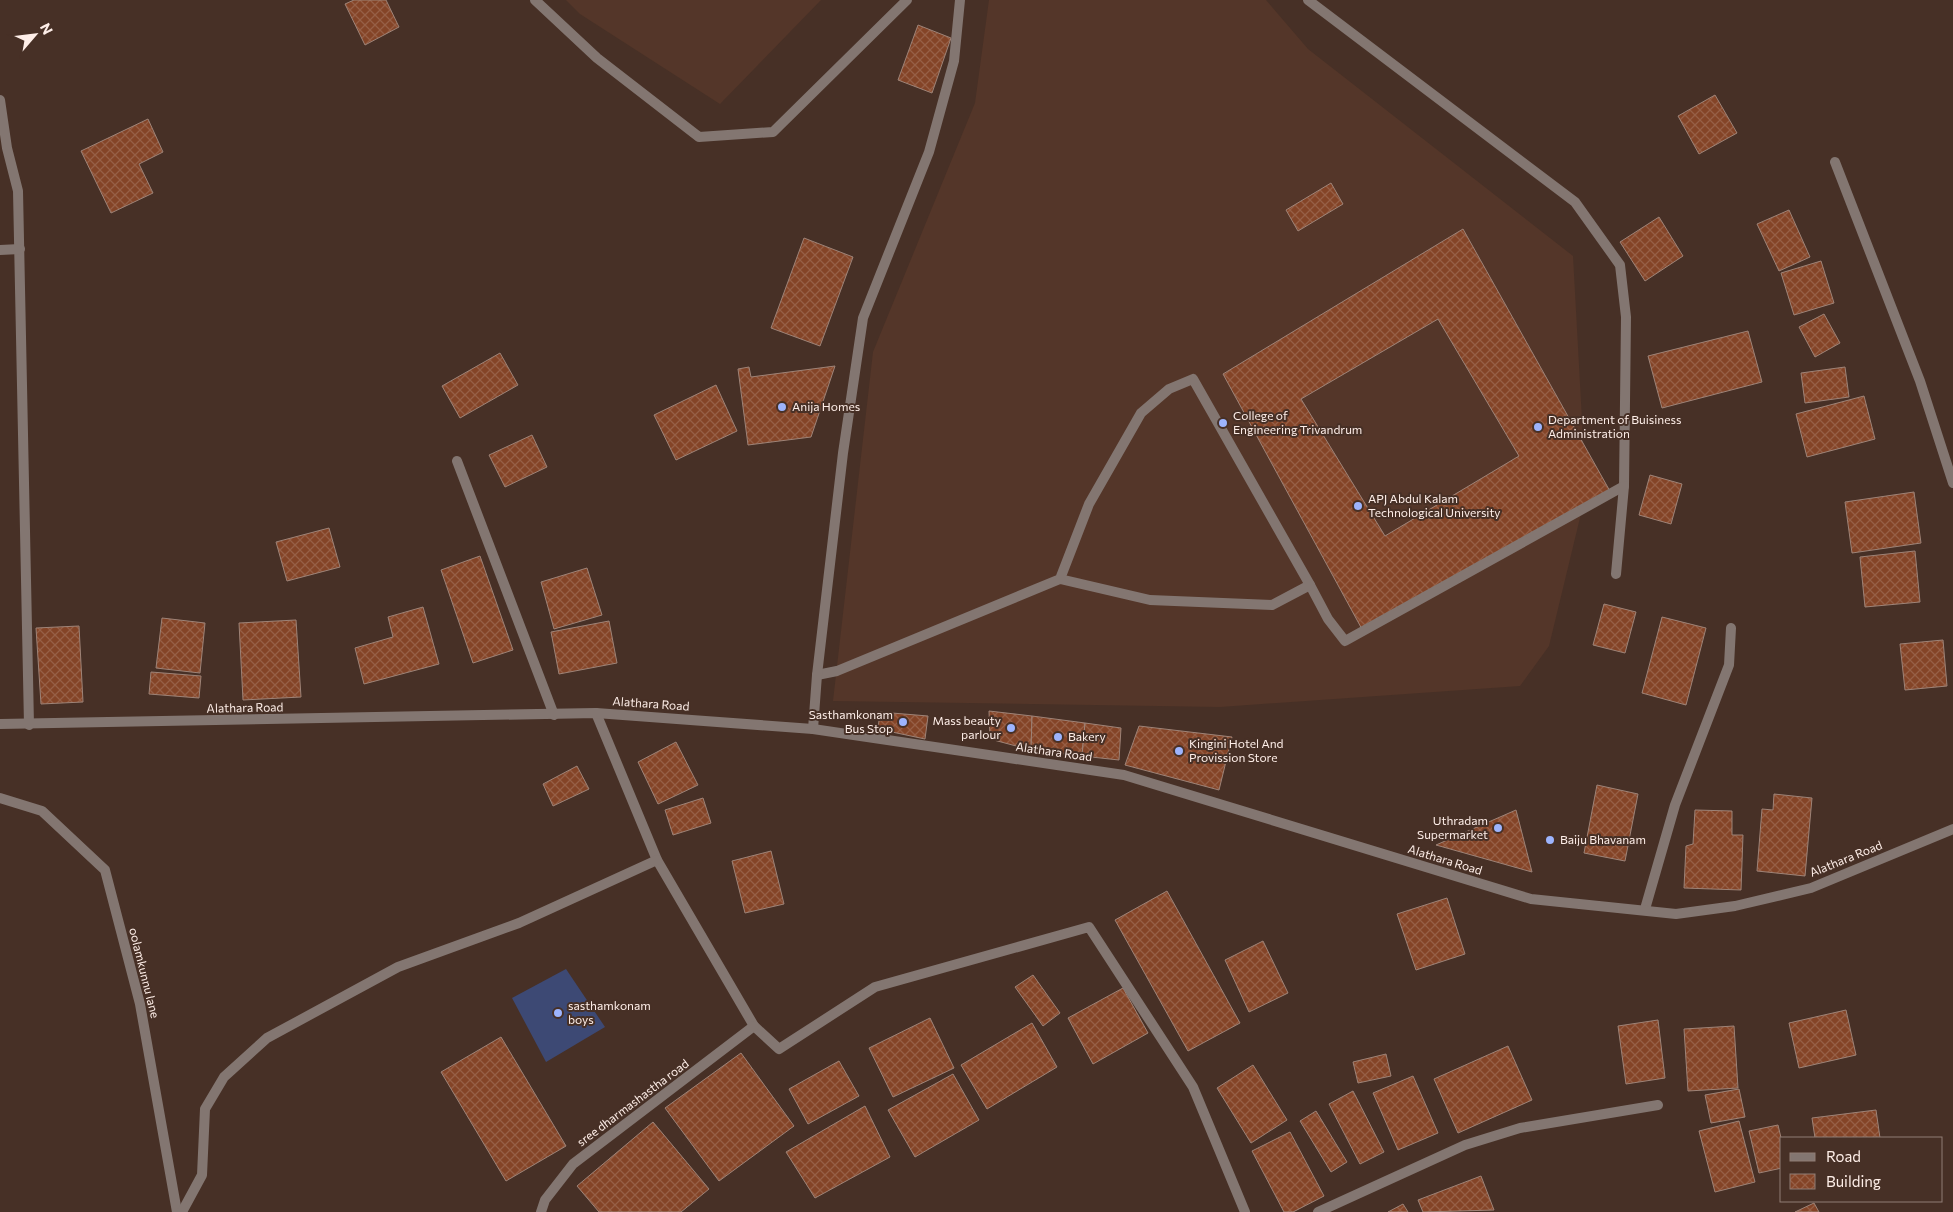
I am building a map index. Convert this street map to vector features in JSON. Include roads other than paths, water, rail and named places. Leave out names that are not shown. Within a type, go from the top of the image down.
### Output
[{"type":"street","points":[[535,0],[597,58],[699,137],[773,132],[907,0]]},
{"type":"street","points":[[813,729],[817,675],[843,453],[863,318],[929,152],[954,61],[960,0]]},
{"type":"street","points":[[1308,0],[1576,202],[1620,265],[1626,318],[1624,486],[1616,574]]},
{"type":"street","points":[[0,100],[7,148],[18,192],[29,725]]},
{"type":"street","points":[[1835,162],[1920,381],[1953,483]]},
{"type":"street","points":[[0,250],[20,248]]},
{"type":"street","points":[[1060,579],[1090,504],[1141,413],[1169,389],[1193,379],[1328,619],[1345,641],[1624,486]]},
{"type":"street","points":[[457,461],[554,715]]},
{"type":"street","points":[[817,675],[837,671],[1060,579],[1150,600],[1272,605],[1310,585]]},
{"type":"street","points":[[1645,909],[1675,805],[1729,665],[1730,628]]},
{"type":"street","points":[[596,713],[656,860],[754,1026],[779,1049],[875,986],[1089,927],[1193,1087],[1246,1212]]},
{"type":"street","name":"Alathara Road","points":[[0,724],[29,725],[596,713],[813,729],[1124,775],[1531,899],[1645,909],[1676,914],[1735,906],[1811,888],[1953,829]]},
{"type":"street","name":"oolamkunnu lane","points":[[0,798],[42,811],[105,870],[140,1004],[177,1212]]},
{"type":"street","points":[[182,1212],[202,1175],[204,1110],[224,1077],[267,1038],[398,968],[519,923],[656,860]]},
{"type":"street","name":"sree dharmashastha road","points":[[541,1212],[545,1200],[573,1164],[754,1026]]},
{"type":"street","points":[[1318,1212],[1465,1145],[1520,1128],[1658,1105]]},
{"type":"place","name":"Anija Homes","points":[[782,407]]},
{"type":"place","name":"College of Engineering Trivandrum","points":[[1223,423]]},
{"type":"place","name":"Department of Buisiness Administration","points":[[1538,427]]},
{"type":"place","name":"APJ Abdul Kalam Technological University","points":[[1358,506]]},
{"type":"place","name":"Sasthamkonam Bus Stop","points":[[903,722]]},
{"type":"place","name":"Mass beauty parlour","points":[[1011,728]]},
{"type":"place","name":"Bakery","points":[[1058,737]]},
{"type":"place","name":"Kingini Hotel And Provission Store","points":[[1179,751]]},
{"type":"place","name":"Uthradam Supermarket","points":[[1498,828]]},
{"type":"place","name":"Baiju Bhavanam","points":[[1550,840]]},
{"type":"place","name":"sasthamkonam boys","points":[[558,1013]]}]
